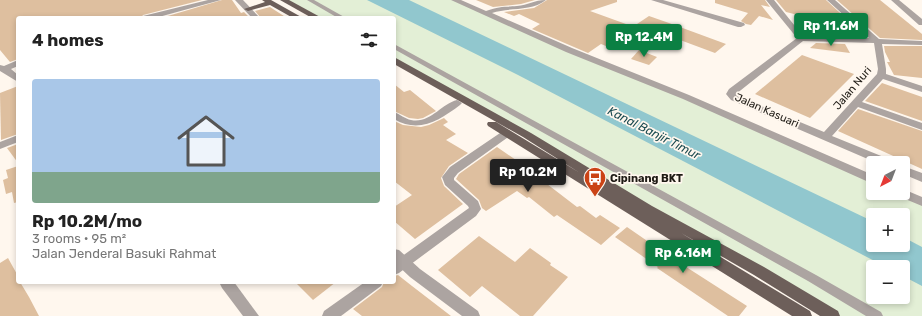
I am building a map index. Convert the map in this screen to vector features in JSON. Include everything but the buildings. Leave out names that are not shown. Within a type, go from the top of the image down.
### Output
[{"type":"main road","points":[[284,0],[314,16]]},
{"type":"main road","points":[[248,9],[269,2],[295,16]]},
{"type":"main road","points":[[396,61],[527,134],[648,208],[759,271],[833,316]]},
{"type":"main road","points":[[396,69],[507,133],[805,316]]},
{"type":"street","points":[[154,16],[217,0]]},
{"type":"street","points":[[239,0],[254,16]]},
{"type":"street","points":[[310,0],[339,16]]},
{"type":"street","points":[[455,0],[569,50],[686,97],[866,177]]},
{"type":"street","points":[[486,13],[500,8],[519,8],[542,0]]},
{"type":"street","points":[[655,0],[741,25]]},
{"type":"street","points":[[770,0],[801,38],[922,43]]},
{"type":"street","points":[[830,0],[878,42]]},
{"type":"street","points":[[895,0],[922,23]]},
{"type":"street","name":"Jalan Kasuari","points":[[801,38],[732,91],[731,94],[734,98],[872,156]]},
{"type":"street","name":"Jalan Nuri","points":[[826,136],[881,75],[882,69],[878,42]]},
{"type":"street","points":[[396,47],[812,278],[877,316]]},
{"type":"street","points":[[2,68],[16,64]]},
{"type":"street","points":[[2,68],[16,78]]},
{"type":"street","points":[[881,75],[922,89]]},
{"type":"street","points":[[909,84],[922,84]]},
{"type":"street","points":[[396,116],[412,123],[421,122],[435,117],[457,103]]},
{"type":"street","points":[[857,103],[922,127]]},
{"type":"street","points":[[473,316],[415,273],[397,262],[476,209],[474,204],[449,182],[448,178],[454,170],[507,133]]},
{"type":"street","points":[[0,146],[16,139]]},
{"type":"street","points":[[910,173],[922,178]]},
{"type":"street","points":[[910,197],[922,202]]},
{"type":"street","points":[[227,284],[252,316]]},
{"type":"street","points":[[328,316],[373,284]]},
{"type":"green space","points":[[284,0],[453,0],[866,177],[866,200],[910,200],[910,197],[922,202],[922,316],[833,316],[396,61],[396,16],[314,16]]},
{"type":"water","name":"Kanal Banjir Timur","points":[[367,0],[409,0],[866,218],[866,252],[910,252],[910,241],[922,247],[922,286],[910,280],[910,260],[873,260],[518,75]]},
{"type":"place","name":"Cipinang BKT","points":[[595,198]]}]
